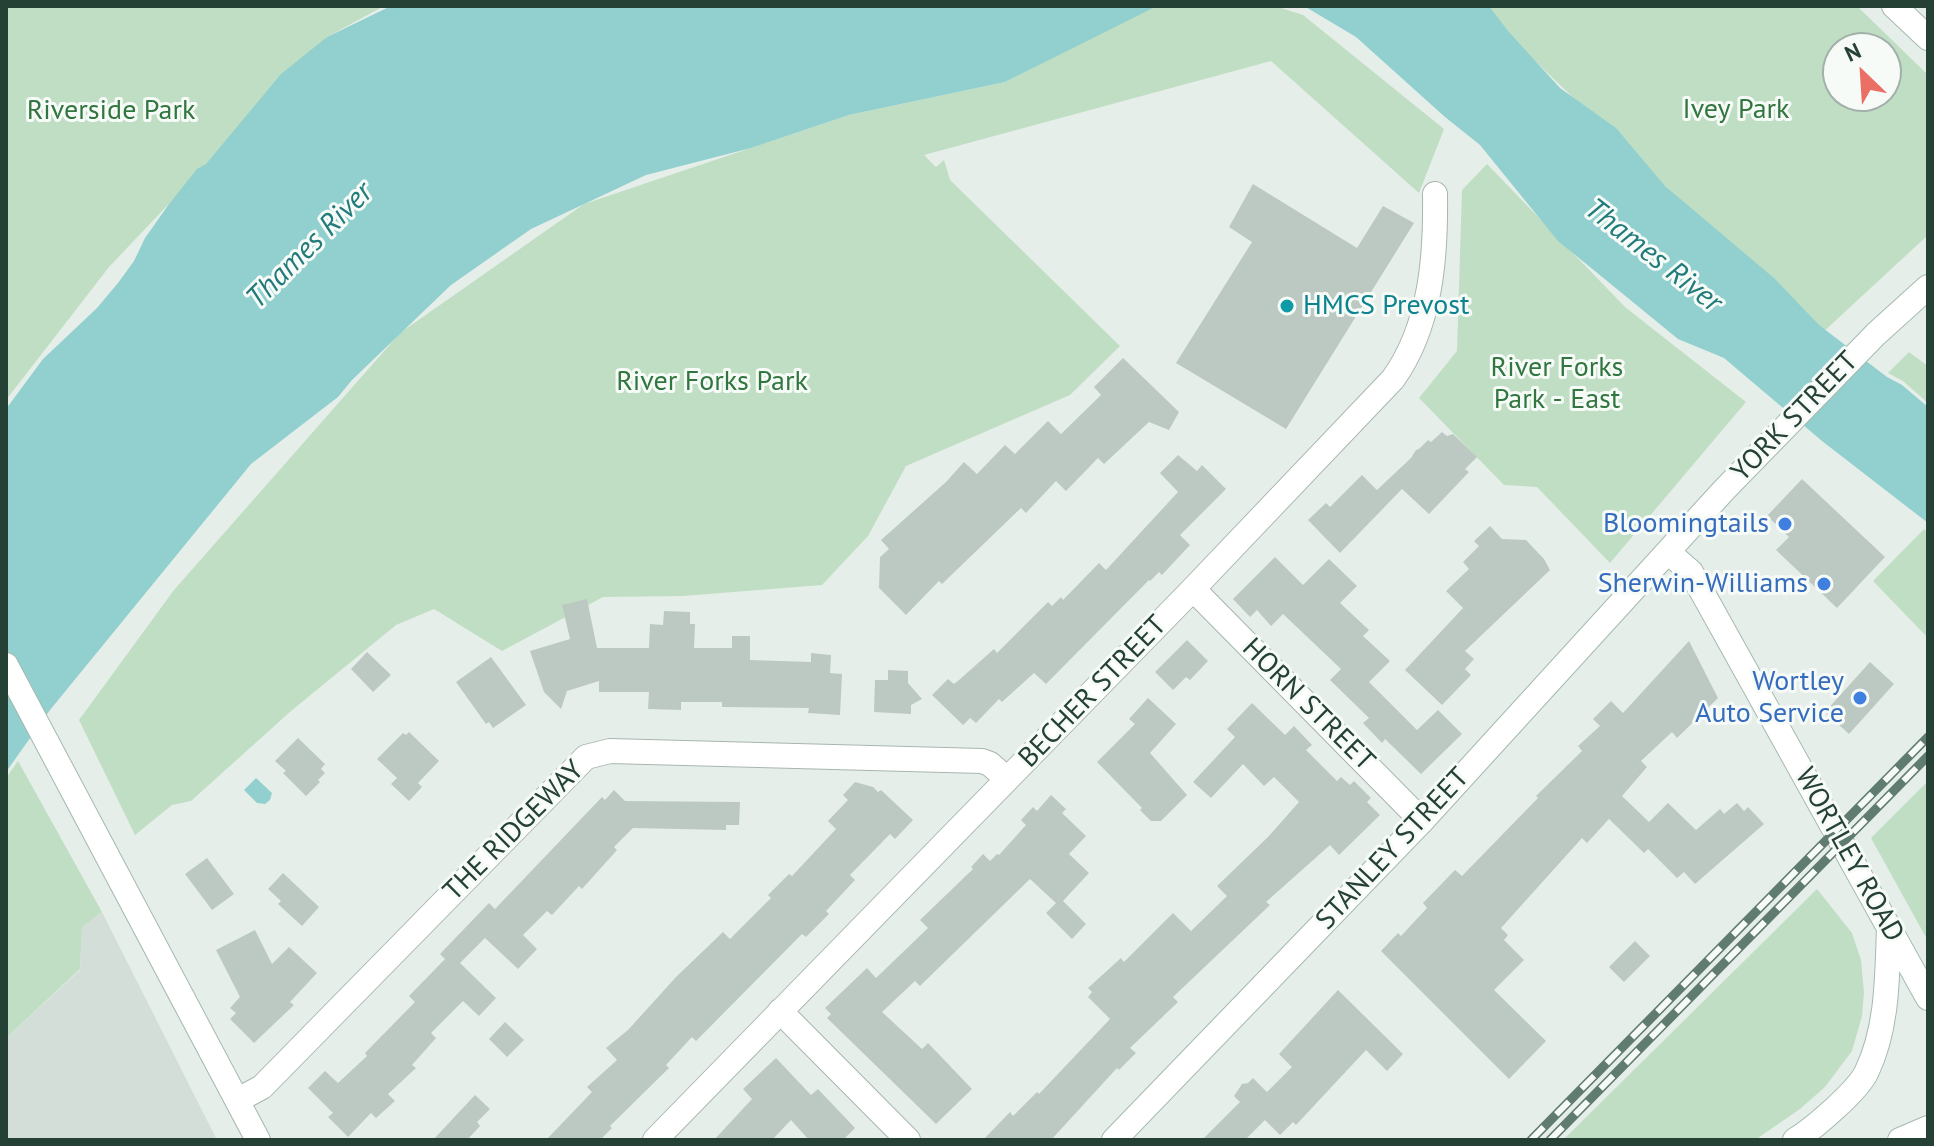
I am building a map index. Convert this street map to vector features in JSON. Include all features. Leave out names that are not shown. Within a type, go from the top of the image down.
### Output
[{"type":"street","points":[[1894,6],[1928,38]]},
{"type":"street","name":"BECHER STREET","points":[[655,1140],[1382,392],[1402,366],[1425,310],[1431,276],[1435,194]]},
{"type":"street","name":"YORK STREET","points":[[1668,552],[1876,334],[1928,287]]},
{"type":"street","name":"STANLEY STREET","points":[[1114,1140],[1422,821],[1575,650],[1668,552]]},
{"type":"street","name":"WORTLEY ROAD","points":[[1668,552],[1691,572],[1928,998]]},
{"type":"street","name":"HORN STREET","points":[[1193,589],[1422,821]]},
{"type":"street","points":[[6,665],[258,1140]]},
{"type":"street","name":"THE RIDGEWAY","points":[[238,1100],[262,1087],[586,757],[610,751],[982,761],[1007,779]]},
{"type":"street","points":[[1795,1140],[1817,1127],[1867,1073],[1885,1011],[1889,929]]},
{"type":"street","points":[[780,1011],[908,1140]]},
{"type":"street","points":[[1900,1140],[1928,1128]]},
{"type":"shaded area","points":[[102,912],[217,1140],[6,1140],[6,1038],[80,970],[82,927]]},
{"type":"green space","name":"Riverside Park","points":[[6,6],[384,6],[327,37],[109,267],[6,400]]},
{"type":"green space","name":"River Forks Park","points":[[1167,6],[1275,6],[1303,15],[1444,129],[1419,193],[1271,61],[924,155],[936,167],[944,160],[950,180],[1120,346],[1070,395],[906,466],[868,536],[822,585],[683,596],[603,597],[502,651],[434,609],[396,625],[291,711],[191,801],[172,805],[135,835],[79,720],[174,590],[400,333],[584,204],[849,115],[1005,82],[1147,9]]},
{"type":"green space","name":"Ivey Park","points":[[1478,6],[1857,6],[1884,32],[1822,32],[1822,112],[1902,112],[1902,50],[1928,75],[1928,235],[1820,335]]},
{"type":"green space","name":"River Forks Park - East","points":[[1487,164],[1625,307],[1746,402],[1610,563],[1537,487],[1504,485],[1419,398],[1457,351],[1462,190]]},
{"type":"green space","points":[[1909,352],[1928,366],[1928,403],[1903,381],[1888,373]]},
{"type":"green space","points":[[1924,529],[1928,533],[1928,638],[1873,581]]},
{"type":"green space","points":[[18,761],[102,912],[82,927],[80,969],[6,1038],[6,778]]},
{"type":"green space","points":[[1928,781],[1928,941],[1871,838]]},
{"type":"green space","points":[[1817,889],[1852,933],[1861,960],[1864,993],[1862,1016],[1852,1051],[1825,1087],[1800,1109],[1755,1140],[1563,1140]]},
{"type":"water","name":"Thames River","points":[[391,6],[1157,6],[1005,82],[849,115],[751,148],[646,175],[531,229],[451,285],[338,397],[251,464],[50,710],[6,772],[6,409],[43,359],[97,308],[118,283],[169,204],[281,74],[327,37]]},
{"type":"water","name":"Thames River","points":[[1304,6],[1489,6],[1560,88],[1616,128],[1665,186],[1775,279],[1819,325],[1928,407],[1928,523],[1822,441],[1724,358],[1678,339],[1558,241],[1480,145],[1356,37]]},
{"type":"water","points":[[256,778],[272,793],[265,804],[257,803],[244,790]]},
{"type":"building","name":"HMCS Prevost","points":[[1253,184],[1357,248],[1383,206],[1414,223],[1286,429],[1176,363],[1252,242],[1229,227]]},
{"type":"building","points":[[1123,358],[1179,412],[1169,430],[1149,422],[1104,464],[1098,458],[1066,491],[1056,481],[1026,513],[1021,508],[942,584],[939,581],[906,615],[879,588],[880,557],[889,549],[881,540],[964,462],[977,474],[1005,445],[1015,454],[1048,421],[1061,434],[1101,395],[1094,387]]},
{"type":"building","points":[[1442,432],[1447,436],[1453,434],[1477,457],[1465,469],[1469,472],[1429,514],[1402,489],[1340,553],[1308,520],[1326,503],[1330,507],[1362,475],[1377,490],[1416,450]]},
{"type":"building","points":[[1178,455],[1197,471],[1202,465],[1226,489],[1180,535],[1190,545],[1162,575],[1159,572],[1149,580],[1046,684],[1034,673],[1002,702],[999,699],[976,723],[970,718],[963,725],[932,695],[948,679],[954,684],[994,649],[997,653],[1048,602],[1052,606],[1061,597],[1063,600],[1099,563],[1106,570],[1178,492],[1160,473]]},
{"type":"building","points":[[1802,479],[1885,557],[1837,608],[1776,550],[1789,537],[1767,516]]},
{"type":"building","points":[[1490,526],[1502,539],[1526,540],[1550,570],[1465,651],[1474,659],[1465,669],[1471,675],[1442,705],[1405,670],[1463,608],[1446,591],[1469,569],[1463,562],[1479,546],[1474,541]]},
{"type":"building","points":[[1275,557],[1303,585],[1329,559],[1357,586],[1340,603],[1369,630],[1363,636],[1390,661],[1369,682],[1417,730],[1438,710],[1462,734],[1421,774],[1385,739],[1382,743],[1363,723],[1369,718],[1330,680],[1341,669],[1283,614],[1271,626],[1257,610],[1250,617],[1233,599]]},
{"type":"building","points":[[587,599],[597,648],[649,648],[650,624],[663,625],[664,611],[690,612],[690,624],[695,624],[694,648],[732,648],[732,636],[750,636],[750,660],[811,662],[811,653],[831,655],[830,673],[842,674],[840,715],[808,713],[809,708],[722,707],[722,702],[681,702],[681,710],[648,709],[649,692],[599,692],[599,681],[567,691],[561,709],[544,692],[530,651],[570,639],[562,605]]},
{"type":"building","points":[[1187,640],[1208,661],[1190,680],[1186,677],[1173,690],[1155,672]]},
{"type":"building","points":[[1689,641],[1718,698],[1677,738],[1672,732],[1641,761],[1647,767],[1622,796],[1649,822],[1668,803],[1696,830],[1720,809],[1724,814],[1737,803],[1744,811],[1748,807],[1764,824],[1695,884],[1684,872],[1677,878],[1648,849],[1644,853],[1609,819],[1587,843],[1582,838],[1501,928],[1508,935],[1504,940],[1524,960],[1494,990],[1546,1041],[1509,1079],[1381,951],[1398,933],[1401,936],[1427,908],[1423,903],[1455,870],[1462,876],[1582,751],[1578,746],[1600,726],[1593,719],[1611,701],[1623,713]]},
{"type":"building","points":[[367,652],[391,675],[373,692],[351,669]]},
{"type":"building","points":[[491,657],[526,705],[493,728],[489,722],[486,724],[456,682]]},
{"type":"building","name":"Wortley Auto Service","points":[[1870,662],[1894,684],[1849,734],[1825,712]]},
{"type":"building","points":[[888,670],[908,671],[908,683],[922,699],[911,705],[911,714],[874,712],[875,680],[888,680]]},
{"type":"building","points":[[1148,698],[1176,724],[1150,753],[1187,795],[1161,821],[1151,821],[1097,762],[1135,724],[1129,719]]},
{"type":"building","points":[[1252,703],[1285,735],[1294,726],[1312,745],[1306,750],[1337,781],[1341,777],[1350,785],[1354,781],[1371,798],[1367,802],[1380,815],[1339,855],[1330,845],[1266,902],[1270,905],[1173,997],[1178,1002],[1130,1048],[1136,1053],[1119,1070],[1117,1068],[1051,1140],[983,1140],[1010,1112],[1013,1116],[1037,1092],[1039,1094],[1110,1019],[1088,997],[1092,992],[1088,988],[1121,958],[1124,962],[1173,913],[1191,931],[1227,896],[1217,886],[1299,802],[1274,777],[1264,786],[1243,764],[1211,798],[1193,782],[1235,737],[1227,729]]},
{"type":"building","points":[[409,732],[439,761],[418,783],[422,787],[409,801],[391,784],[397,778],[377,759],[403,733],[406,735]]},
{"type":"building","points":[[298,738],[325,764],[321,769],[325,773],[318,780],[320,782],[306,796],[275,761]]},
{"type":"building","points":[[855,782],[873,787],[878,792],[881,790],[913,820],[895,839],[890,834],[850,875],[855,880],[826,911],[829,914],[806,937],[802,934],[696,1041],[692,1037],[666,1065],[669,1068],[610,1126],[612,1128],[600,1140],[546,1140],[592,1092],[587,1087],[617,1060],[606,1048],[628,1030],[676,977],[723,932],[730,939],[771,898],[768,895],[789,874],[792,876],[836,829],[828,821],[848,800],[843,795]]},
{"type":"building","points":[[614,790],[625,801],[740,802],[739,825],[726,825],[726,830],[633,828],[582,889],[579,886],[552,915],[547,911],[523,935],[537,949],[518,969],[485,938],[460,963],[496,998],[479,1016],[463,1001],[431,1033],[436,1038],[412,1065],[416,1068],[388,1094],[395,1101],[376,1118],[371,1113],[348,1137],[328,1117],[333,1113],[308,1088],[325,1071],[338,1083],[367,1056],[365,1053],[415,1002],[409,996],[445,959],[440,954],[489,903],[495,909],[602,797],[605,800]]},
{"type":"building","points":[[1051,795],[1066,809],[1062,813],[1086,836],[1069,854],[1089,873],[1063,901],[1086,924],[1072,939],[1046,913],[1056,903],[1030,879],[920,986],[915,981],[882,1012],[922,1049],[928,1043],[972,1089],[936,1124],[827,1018],[831,1014],[825,1008],[867,968],[876,978],[928,928],[920,920],[973,869],[971,867],[983,854],[990,861],[999,855],[1026,825],[1021,820],[1033,807],[1037,811]]},
{"type":"building","points":[[207,858],[234,894],[212,910],[185,874]]},
{"type":"building","points":[[283,873],[319,907],[302,926],[278,904],[281,901],[268,889]]},
{"type":"building","points":[[255,930],[272,964],[289,947],[317,973],[290,1002],[294,1005],[254,1043],[230,1019],[236,1013],[230,1008],[240,997],[216,950]]},
{"type":"building","points":[[1635,941],[1650,956],[1624,982],[1609,967]]},
{"type":"building","points":[[1338,990],[1403,1054],[1387,1071],[1366,1050],[1296,1125],[1293,1122],[1280,1135],[1265,1120],[1245,1140],[1202,1140],[1240,1102],[1234,1096],[1242,1084],[1253,1078],[1267,1092],[1292,1067],[1279,1054]]},
{"type":"building","points":[[505,1022],[524,1040],[507,1057],[489,1039]]},
{"type":"building","points":[[776,1058],[811,1095],[818,1089],[855,1128],[843,1140],[809,1140],[791,1120],[772,1140],[714,1140],[752,1099],[743,1089]]},
{"type":"building","points":[[475,1095],[490,1109],[477,1122],[480,1126],[467,1140],[433,1140]]},
{"type":"railway","points":[[1531,1140],[1928,737]]},
{"type":"railway","points":[[1550,1140],[1928,756]]},
{"type":"place","name":"HMCS Prevost","points":[[1287,306]]},
{"type":"place","name":"Bloomingtails","points":[[1785,524]]},
{"type":"place","name":"Sherwin-Williams","points":[[1824,584]]},
{"type":"place","name":"Wortley Auto Service","points":[[1860,698]]}]
